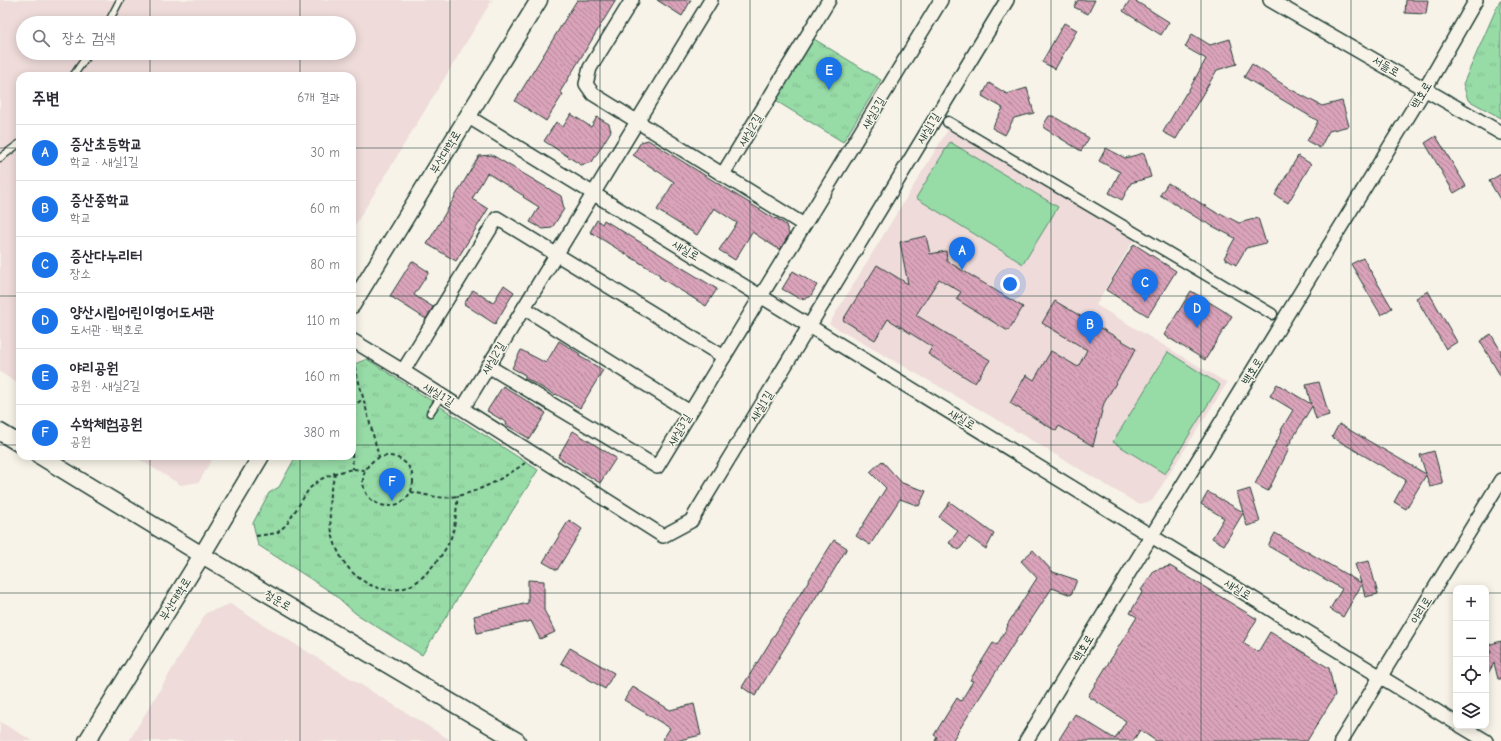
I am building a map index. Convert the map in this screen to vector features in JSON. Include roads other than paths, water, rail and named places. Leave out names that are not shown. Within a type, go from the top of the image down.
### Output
[{"type":"street","name":"부산대학로","points":[[356,298],[539,0]]},
{"type":"street","points":[[632,0],[590,68],[586,84],[593,94],[804,225]]},
{"type":"street","name":"새실2길","points":[[463,408],[711,0]]},
{"type":"street","name":"새실2길","points":[[723,174],[828,0]]},
{"type":"street","name":"새실3길","points":[[488,366],[657,467],[941,0]]},
{"type":"street","name":"새실1길","points":[[356,342],[463,408],[663,536],[691,521],[1007,0]]},
{"type":"street","name":"서들로","points":[[1270,0],[1501,133]]},
{"type":"street","name":"백호로","points":[[1026,741],[1152,536],[1221,420],[1425,89],[1476,0]]},
{"type":"street","name":"새실로","points":[[467,116],[1453,721]]},
{"type":"street","points":[[948,122],[1272,314]]},
{"type":"street","points":[[403,371],[497,218],[724,356]]},
{"type":"street","points":[[524,308],[690,412]]},
{"type":"street","points":[[0,432],[16,442]]},
{"type":"street","name":"청운로","points":[[47,460],[202,555],[517,741]]},
{"type":"street","name":"부산대학로","points":[[87,741],[259,460]]},
{"type":"street","name":"야리로","points":[[1341,741],[1501,480]]},
{"type":"street","points":[[1467,729],[1486,741]]},
{"type":"lane","points":[[112,16],[120,0]]},
{"type":"lane","points":[[76,72],[83,60]]},
{"type":"lane","points":[[0,158],[16,146]]},
{"type":"lane","points":[[430,413],[442,395]]},
{"type":"place","name":"야리공원","points":[[829,90]]},
{"type":"place","name":"증산초등학교","points":[[962,270]]},
{"type":"place","name":"증산다누리터","points":[[1145,302]]},
{"type":"place","name":"양산시립어린이영어도서관","points":[[1197,328]]},
{"type":"place","name":"증산중학교","points":[[1090,344]]},
{"type":"place","name":"수학체험공원","points":[[392,501]]}]
